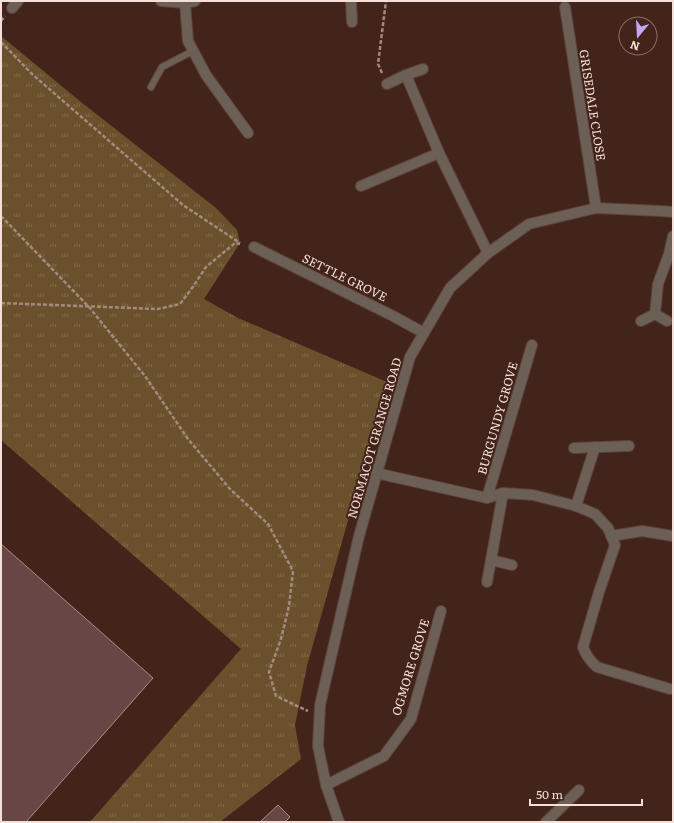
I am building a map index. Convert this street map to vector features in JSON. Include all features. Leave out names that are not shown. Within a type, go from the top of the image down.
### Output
[{"type":"street","points":[[161,1],[190,2],[188,40],[206,75],[248,133]]},
{"type":"street","points":[[351,1],[352,22]]},
{"type":"street","name":"GRISEDALE CLOSE","points":[[565,7],[596,208]]},
{"type":"street","points":[[387,84],[406,75],[424,69]]},
{"type":"street","points":[[406,75],[439,152],[488,253]]},
{"type":"street","points":[[361,186],[439,152]]},
{"type":"street","name":"NORMACOT GRANGE ROAD","points":[[339,822],[326,785],[318,746],[320,706],[357,544],[410,357],[450,288],[488,253],[529,224],[596,208],[673,212]]},
{"type":"street","points":[[655,314],[658,284],[669,254],[673,236]]},
{"type":"street","name":"SETTLE GROVE","points":[[254,247],[394,316],[424,333]]},
{"type":"street","points":[[642,321],[655,314]]},
{"type":"street","points":[[655,314],[668,321]]},
{"type":"street","name":"BURGUNDY GROVE","points":[[487,498],[532,345]]},
{"type":"street","points":[[574,448],[629,446]]},
{"type":"street","points":[[576,506],[595,448]]},
{"type":"street","points":[[376,473],[487,498],[503,493],[532,495],[576,506],[594,514],[608,528],[615,545],[583,647],[586,656],[597,667],[670,689]]},
{"type":"street","points":[[487,582],[503,493]]},
{"type":"street","points":[[611,536],[642,531],[673,536]]},
{"type":"street","points":[[491,560],[512,565]]},
{"type":"street","name":"OGMORE GROVE","points":[[326,785],[384,756],[411,719],[441,611]]},
{"type":"street","points":[[546,822],[579,790]]},
{"type":"lane","points":[[151,88],[162,68],[193,51]]},
{"type":"path","points":[[378,64],[386,1]]},
{"type":"path","points":[[1,42],[32,74],[183,205],[240,243]]},
{"type":"path","points":[[1,216],[89,307],[145,376],[188,439],[230,489],[268,524],[293,571],[289,606],[281,639],[269,672],[276,696],[319,717]]},
{"type":"path","points":[[1,304],[158,309],[180,304],[206,267],[235,243],[254,247]]},
{"type":"green space","points":[[1,36],[81,102],[216,208],[237,230],[240,243],[204,299],[238,318],[387,382],[307,666],[295,725],[301,759],[220,822],[90,822],[241,649],[1,440]]},
{"type":"building","points":[[1,544],[153,678],[26,822],[1,822]]},
{"type":"building","points":[[278,805],[290,817],[285,822],[260,822]]}]
